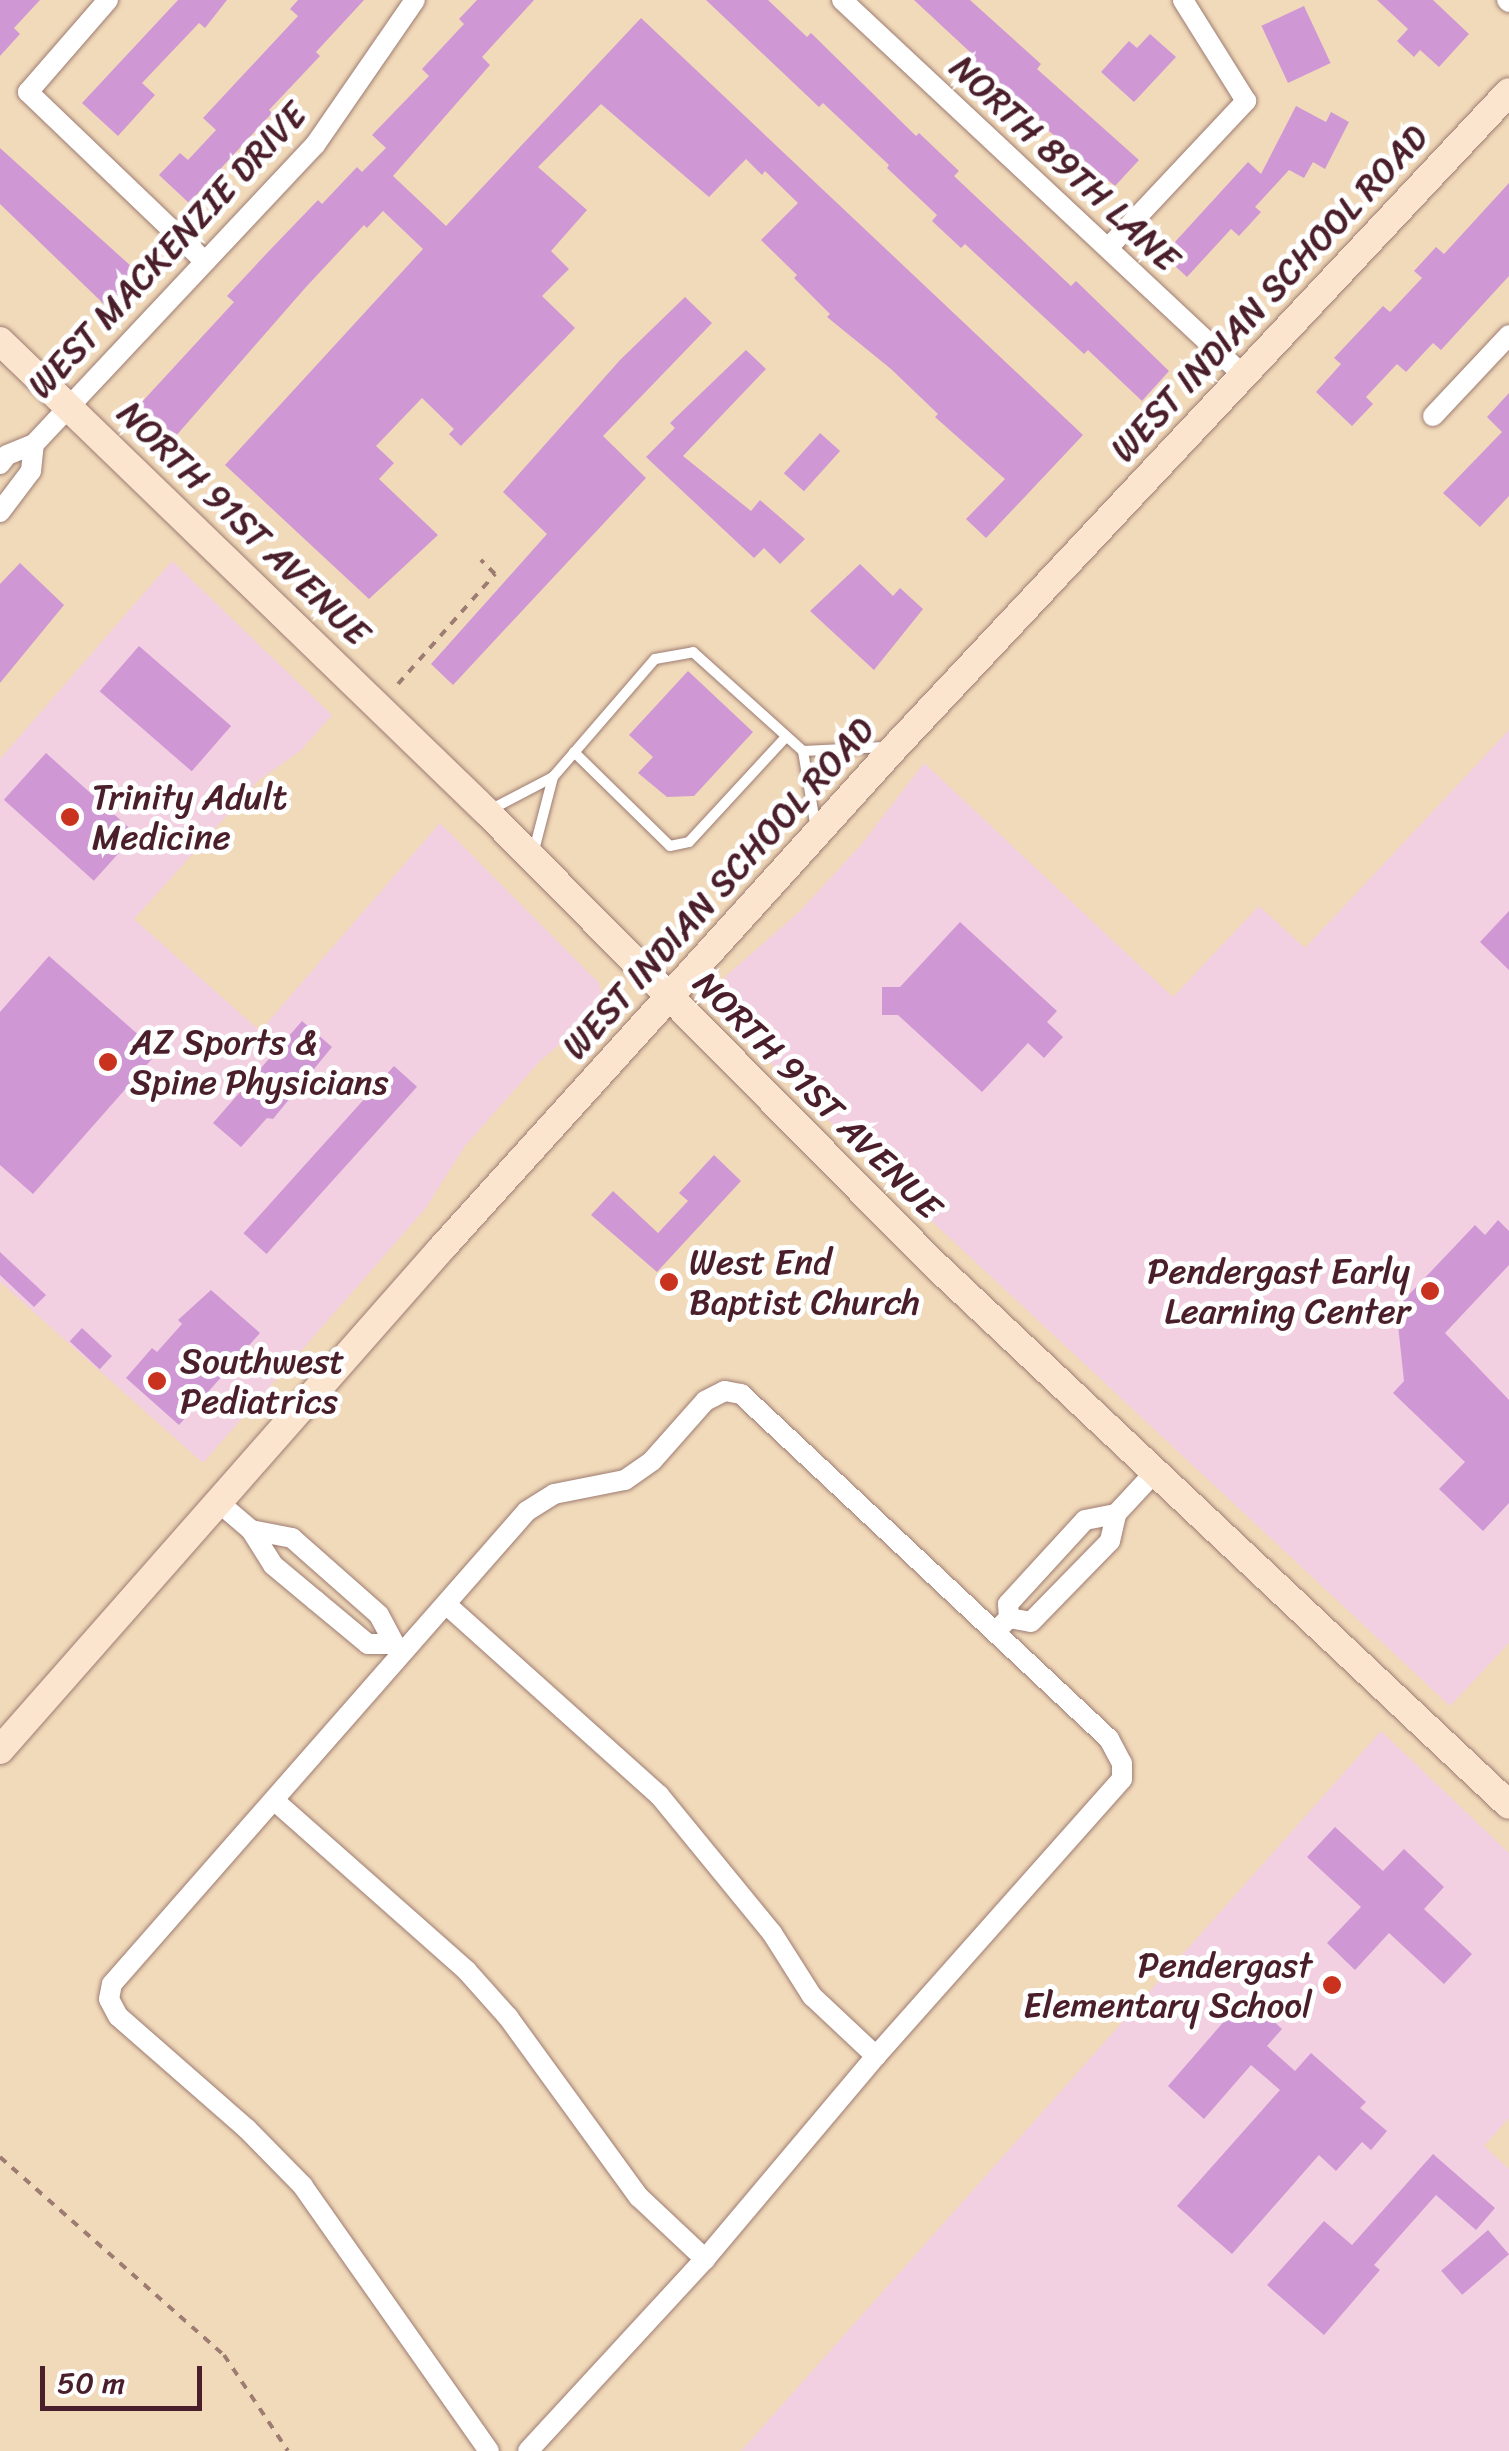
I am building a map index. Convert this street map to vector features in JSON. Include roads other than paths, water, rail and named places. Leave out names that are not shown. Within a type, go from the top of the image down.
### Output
[{"type":"main road","name":"WEST INDIAN SCHOOL ROAD","points":[[0,1750],[218,1501],[896,746],[1509,92]]},
{"type":"main road","name":"NORTH 91ST AVENUE","points":[[0,342],[487,812],[934,1264],[1509,1805]]},
{"type":"street","points":[[108,0],[28,92],[205,262]]},
{"type":"street","name":"WEST MACKENZIE DRIVE","points":[[0,464],[7,455],[34,444],[315,145],[415,0]]},
{"type":"street","name":"NORTH 89TH LANE","points":[[842,0],[1243,375]]},
{"type":"street","points":[[1108,248],[1246,101],[1183,0]]},
{"type":"street","points":[[1433,416],[1509,335]]},
{"type":"street","name":"WEST MACKENZIE DRIVE","points":[[0,512],[31,471],[34,444]]},
{"type":"street","points":[[489,2451],[303,2186],[247,2129],[118,2016],[109,1999],[112,1984],[275,1801],[397,1650],[447,1604],[527,1511],[554,1494],[625,1480],[652,1461],[705,1401],[725,1391],[741,1394],[1108,1739],[1122,1763],[1122,1779],[876,2056],[705,2259],[528,2451]]},
{"type":"street","points":[[1009,1618],[1031,1622],[1110,1541],[1116,1514],[1154,1472]]},
{"type":"street","points":[[218,1501],[251,1530],[273,1565],[315,1600],[368,1644],[397,1650]]},
{"type":"street","points":[[993,1634],[1009,1618],[1008,1604],[1085,1520],[1116,1514]]},
{"type":"street","points":[[251,1530],[292,1538],[379,1615],[397,1650]]},
{"type":"street","points":[[315,1600],[334,1576]]},
{"type":"street","points":[[447,1604],[659,1795],[772,1933],[812,1996],[876,2056]]},
{"type":"street","points":[[275,1801],[467,1971],[508,2016],[639,2197],[705,2259]]},
{"type":"lane","points":[[487,812],[552,777],[654,659],[693,652],[803,751],[896,746]]},
{"type":"lane","points":[[574,752],[670,846],[689,842],[786,737]]},
{"type":"lane","points":[[803,751],[807,796],[818,835]]},
{"type":"lane","points":[[532,858],[552,777]]},
{"type":"place","name":"Trinity Adult Medicine","points":[[70,817]]},
{"type":"place","name":"AZ Sports & Spine Physicians","points":[[108,1062]]},
{"type":"place","name":"West End Baptist Church","points":[[669,1282]]},
{"type":"place","name":"Pendergast Early Learning Center","points":[[1430,1291]]},
{"type":"place","name":"Southwest Pediatrics","points":[[157,1381]]},
{"type":"place","name":"Pendergast Elementary School","points":[[1332,1985]]}]
